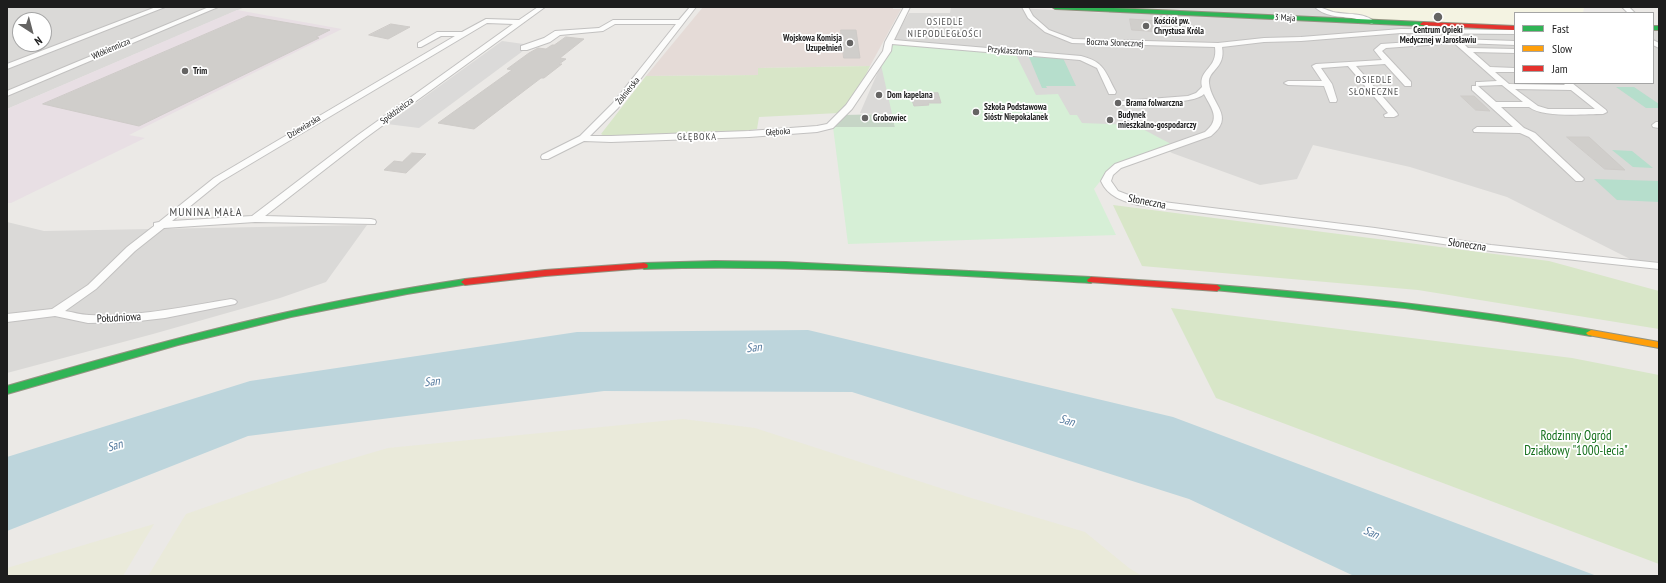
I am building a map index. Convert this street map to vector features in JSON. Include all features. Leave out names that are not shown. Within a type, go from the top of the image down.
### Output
[{"type":"main road","name":"3 Maja","points":[[1055,7],[1115,8],[1514,28]]},
{"type":"main road","points":[[7,390],[214,332],[390,293],[486,279],[568,271],[712,264],[898,270],[1118,280],[1251,289],[1395,304],[1586,330],[1659,345]]},
{"type":"street","points":[[7,66],[162,7]]},
{"type":"street","name":"Włókiennicza","points":[[7,94],[215,7]]},
{"type":"street","name":"Spółdzielcza","points":[[256,219],[311,174],[542,7]]},
{"type":"street","name":"Żołnierska","points":[[545,156],[583,138],[615,106],[693,7]]},
{"type":"street","name":"Głęboka","points":[[583,138],[749,134],[818,129],[830,126],[849,107],[887,51],[889,42],[907,7]]},
{"type":"street","name":"Boczna Słonecznej","points":[[1025,7],[1030,16],[1047,31],[1072,41],[1218,45]]},
{"type":"street","points":[[1318,7],[1332,14],[1360,17],[1372,22]]},
{"type":"street","name":"Dziewiarska","points":[[54,312],[92,287],[131,248],[158,225],[217,180],[342,104],[486,21],[521,22]]},
{"type":"street","points":[[524,48],[547,40],[558,33],[601,30],[613,22],[682,22]]},
{"type":"street","points":[[1123,103],[1189,98],[1199,95],[1206,88],[1204,80],[1216,67],[1220,59],[1218,45],[1264,40],[1301,39],[1401,31],[1514,32]]},
{"type":"street","points":[[421,44],[440,34],[463,34]]},
{"type":"street","points":[[1408,84],[1378,50],[1384,46],[1456,41],[1514,43]]},
{"type":"street","points":[[1456,41],[1505,85],[1531,105],[1539,109],[1548,111],[1603,112],[1571,86],[1505,85],[1477,86],[1521,130],[1532,136],[1579,179]]},
{"type":"street","name":"Przyklasztorna","points":[[889,42],[1091,60],[1104,72],[1112,92]]},
{"type":"street","points":[[1467,50],[1514,51]]},
{"type":"street","points":[[1333,100],[1328,84],[1316,66],[1387,62]]},
{"type":"street","points":[[1350,64],[1394,115],[1388,115]]},
{"type":"street","points":[[1488,69],[1514,70]]},
{"type":"street","points":[[1288,83],[1328,84]]},
{"type":"street","name":"Słoneczna","points":[[1206,88],[1213,101],[1218,120],[1218,127],[1208,134],[1118,166],[1109,174],[1106,181],[1107,186],[1113,192],[1123,198],[1150,204],[1375,231],[1491,248],[1659,266]]},
{"type":"street","points":[[1494,104],[1531,105]]},
{"type":"street","points":[[1477,130],[1521,130]]},
{"type":"street","points":[[158,225],[256,219],[372,222]]},
{"type":"street","name":"Południowa","points":[[7,318],[54,312],[88,319],[130,318],[165,314],[231,302]]},
{"type":"shaded area","points":[[7,7],[245,7],[7,109]]},
{"type":"shaded area","points":[[703,7],[893,7],[893,9],[901,9],[870,66],[759,68],[758,75],[646,76]]},
{"type":"shaded area","points":[[951,7],[999,7],[1109,13],[1108,7],[1322,7],[1327,11],[1514,31],[1514,84],[1654,84],[1654,31],[1659,31],[1659,263],[1632,260],[1507,197],[1410,167],[1313,145],[1297,179],[1260,185],[1172,153],[1131,127],[1033,126],[860,113],[887,51],[909,13],[950,13]]},
{"type":"shaded area","name":"Centrum Opieki Medycznej w Jarosławiu","points":[[1322,7],[1584,8],[1583,12],[1514,12],[1514,25],[1376,20],[1327,11]]},
{"type":"shaded area","points":[[237,10],[342,29],[129,135],[145,138],[11,203],[7,203],[7,109]]},
{"type":"shaded area","points":[[502,41],[531,45],[419,128],[387,124]]},
{"type":"shaded area","points":[[892,114],[895,127],[833,127],[842,115]]},
{"type":"shaded area","points":[[7,222],[44,231],[367,225],[326,282],[280,298],[7,373]]},
{"type":"shaded area","points":[[683,419],[755,428],[968,497],[1085,532],[1129,568],[1142,576],[148,576],[186,514],[306,472],[388,448]]},
{"type":"shaded area","points":[[154,524],[123,576],[7,576],[7,568]]},
{"type":"green space","points":[[892,44],[1015,53],[1036,95],[1058,94],[1070,115],[1077,115],[1082,123],[1135,125],[1171,144],[1117,164],[1110,169],[1094,189],[1116,235],[848,244],[833,127],[895,127],[881,65]]},
{"type":"green space","points":[[1029,57],[1063,58],[1076,86],[1046,86],[1047,88],[1042,88]]},
{"type":"green space","points":[[870,66],[860,87],[839,113],[759,117],[757,129],[744,131],[606,137],[601,134],[646,76],[758,75],[758,68]]},
{"type":"green space","points":[[1616,87],[1634,87],[1659,104],[1659,108],[1646,108]]},
{"type":"green space","points":[[1612,150],[1632,151],[1653,168],[1633,167]]},
{"type":"green space","points":[[1594,179],[1659,181],[1659,202],[1617,200]]},
{"type":"green space","points":[[1113,205],[1549,261],[1659,291],[1659,329],[1418,290],[1142,266]]},
{"type":"green space","name":"Rodzinny Ogród Działkowy \"1000-lecia\"","points":[[1171,308],[1572,358],[1659,375],[1659,564],[1216,398]]},
{"type":"water","name":"San","points":[[808,330],[1173,417],[1597,576],[1354,576],[1189,499],[852,392],[604,391],[248,436],[7,531],[7,457],[250,381],[577,332]]},
{"type":"building","name":"Trim","points":[[248,16],[330,30],[316,37],[319,38],[139,126],[43,104]]},
{"type":"building","name":"Kościół pw. Chrystusa Króla","points":[[1130,19],[1160,21],[1160,23],[1169,24],[1168,21],[1180,24],[1183,33],[1172,32],[1170,28],[1162,32],[1132,30]]},
{"type":"building","points":[[391,24],[410,27],[388,39],[369,35]]},
{"type":"building","name":"Wojskowa Komisja Uzupełnień","points":[[841,30],[856,30],[860,58],[844,58]]},
{"type":"building","points":[[566,37],[584,39],[560,58],[566,59],[559,64],[562,64],[544,78],[541,78],[474,129],[438,123],[512,70],[507,69],[529,53],[538,48],[546,49]]},
{"type":"building","points":[[938,93],[941,103],[928,103],[929,105],[914,106],[910,94]]},
{"type":"building","points":[[1461,96],[1474,96],[1490,111],[1476,110]]},
{"type":"building","points":[[1567,137],[1589,137],[1625,170],[1605,169]]},
{"type":"building","points":[[412,153],[426,154],[406,173],[384,170],[394,161],[402,162]]},
{"type":"traffic: fast","points":[[1055,7],[1423,24]]},
{"type":"traffic: fast","points":[[1654,28],[1659,28]]},
{"type":"traffic: fast","points":[[644,266],[715,264],[786,265],[1091,280]]},
{"type":"traffic: fast","points":[[7,390],[234,327],[349,302],[465,282]]},
{"type":"traffic: fast","points":[[1217,288],[1405,305],[1591,333]]},
{"type":"traffic: slow","points":[[1591,333],[1659,345]]},
{"type":"traffic: jam","points":[[1423,24],[1514,28]]},
{"type":"traffic: jam","points":[[465,282],[545,273],[644,266]]},
{"type":"traffic: jam","points":[[1091,280],[1217,288]]},
{"type":"place","name":"Centrum Opieki Medycznej w Jarosławiu","points":[[1438,17]]},
{"type":"place","name":"Kościół pw. Chrystusa Króla","points":[[1146,26]]},
{"type":"place","name":"Wojskowa Komisja Uzupełnień","points":[[850,43]]},
{"type":"place","name":"Trim","points":[[185,71]]},
{"type":"place","name":"Dom kapelana","points":[[879,95]]},
{"type":"place","name":"Brama folwarczna","points":[[1118,103]]},
{"type":"place","name":"Szkoła Podstawowa Sióstr Niepokalanek","points":[[976,112]]},
{"type":"place","name":"Grobowiec","points":[[865,118]]},
{"type":"place","name":"Budynek mieszkalno-gospodarczy","points":[[1110,120]]},
{"type":"district","name":"OSIEDLE NIEPODLEGŁOŚCI","points":[[945,28]]},
{"type":"district","name":"OSIEDLE SŁONECZNE","points":[[1374,86]]},
{"type":"district","name":"GŁĘBOKA","points":[[697,137]]},
{"type":"district","name":"MUNINA MAŁA","points":[[206,213]]}]
